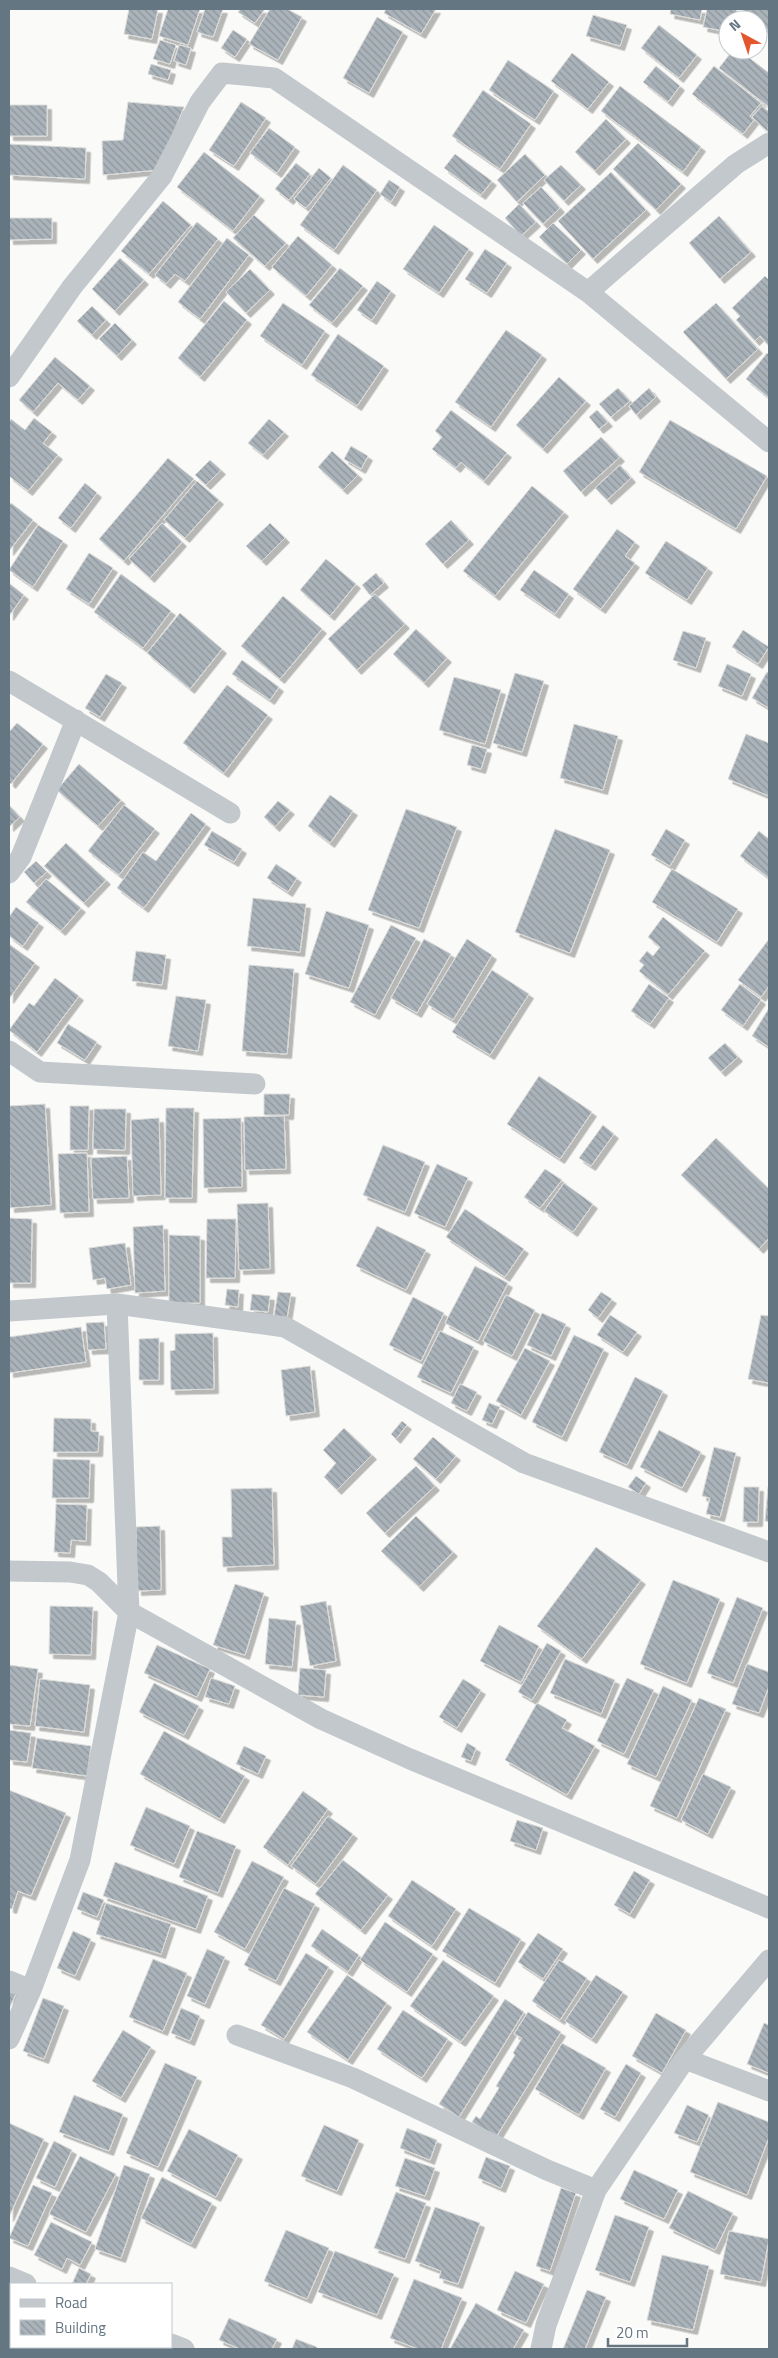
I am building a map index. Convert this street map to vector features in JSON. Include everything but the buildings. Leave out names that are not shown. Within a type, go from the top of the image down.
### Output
[{"type":"street","points":[[9,377],[72,287],[162,176],[200,102],[222,73],[274,78],[588,292],[769,442]]},
{"type":"street","points":[[588,292],[736,164],[769,143]]},
{"type":"street","points":[[9,682],[230,813]]},
{"type":"street","points":[[9,873],[21,857],[76,720]]},
{"type":"street","points":[[9,1051],[40,1072],[255,1084]]},
{"type":"street","points":[[9,1311],[117,1304],[285,1327],[524,1463],[769,1552]]},
{"type":"street","points":[[9,2039],[31,1990],[80,1860],[129,1612],[117,1304]]},
{"type":"street","points":[[9,1571],[70,1572],[88,1575],[99,1582],[129,1612],[320,1719],[410,1759],[769,1908]]},
{"type":"street","points":[[541,2349],[546,2325],[596,2190],[685,2060],[769,1960]]},
{"type":"street","points":[[9,1981],[31,1990]]},
{"type":"street","points":[[237,2035],[353,2078],[547,2170],[596,2190]]},
{"type":"street","points":[[685,2060],[769,2091]]},
{"type":"street","points":[[9,2277],[24,2283]]},
{"type":"street","points":[[172,2344],[184,2349]]}]
